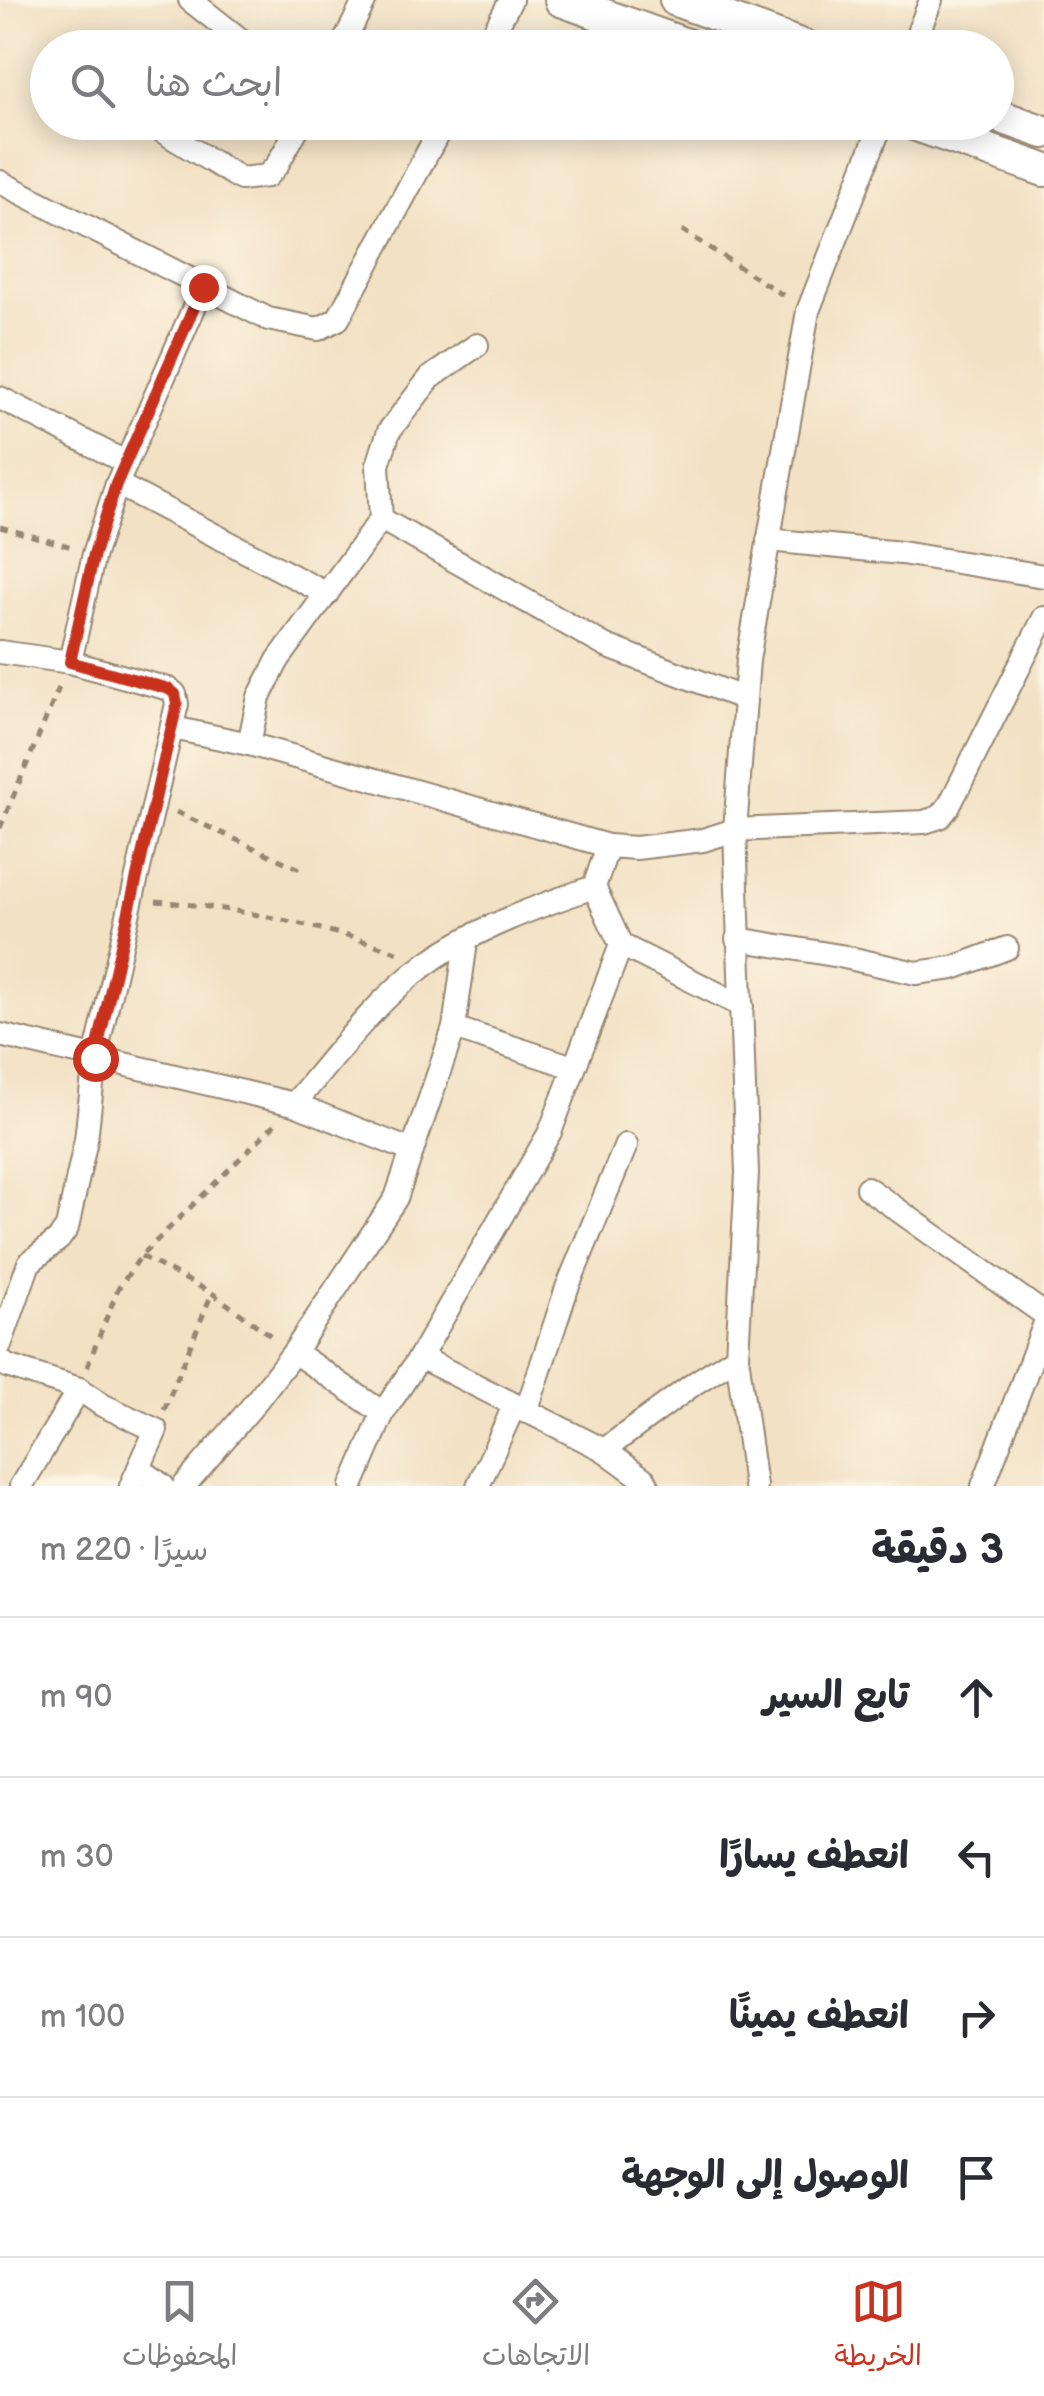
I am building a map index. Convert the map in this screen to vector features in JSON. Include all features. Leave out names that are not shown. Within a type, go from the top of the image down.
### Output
[{"type":"street","points":[[190,0],[228,30]]},
{"type":"street","points":[[350,30],[366,0]]},
{"type":"street","points":[[495,30],[511,0]]},
{"type":"street","points":[[562,0],[646,30]]},
{"type":"street","points":[[676,0],[758,30]]},
{"type":"street","points":[[919,30],[930,0]]},
{"type":"street","points":[[1014,121],[1044,132]]},
{"type":"street","points":[[177,140],[242,180],[255,180],[267,176],[277,166],[291,140]]},
{"type":"street","points":[[0,182],[268,320],[318,329],[338,320],[434,140]]},
{"type":"street","points":[[755,1486],[738,1356],[747,1174],[735,830],[748,660],[808,311],[875,140]]},
{"type":"street","points":[[959,140],[1044,170]]},
{"type":"street","points":[[70,662],[94,554],[120,473],[203,287]]},
{"type":"street","points":[[249,744],[259,697],[271,672],[381,518],[378,465],[389,430],[430,378],[477,345]]},
{"type":"street","points":[[0,398],[327,594]]},
{"type":"street","points":[[381,518],[606,646],[745,700]]},
{"type":"street","points":[[768,540],[902,553],[1044,576]]},
{"type":"street","points":[[173,728],[249,744],[608,846],[636,848],[702,840],[735,830],[904,824],[940,817],[950,806],[1044,618]]},
{"type":"street","points":[[0,652],[70,662],[173,691],[177,704],[95,1058],[86,1140],[66,1228],[29,1263],[0,1345]]},
{"type":"street","points":[[608,846],[594,887],[621,944],[742,1006]]},
{"type":"street","points":[[294,1104],[370,1014],[426,963],[499,923],[594,887]]},
{"type":"street","points":[[738,939],[932,974],[1008,948]]},
{"type":"street","points":[[184,1486],[294,1352],[396,1198],[454,1028],[466,942]]},
{"type":"street","points":[[352,1486],[383,1413],[420,1357],[550,1132],[621,944]]},
{"type":"street","points":[[454,1028],[573,1068]]},
{"type":"street","points":[[0,1034],[294,1104],[412,1151]]},
{"type":"street","points":[[478,1486],[520,1409],[626,1144]]},
{"type":"street","points":[[868,1188],[1044,1314]]},
{"type":"street","points":[[983,1486],[1044,1326]]},
{"type":"street","points":[[294,1352],[383,1413]]},
{"type":"street","points":[[604,1450],[694,1383],[738,1356]]},
{"type":"street","points":[[420,1357],[604,1450],[648,1486]]},
{"type":"street","points":[[0,1360],[7,1366],[79,1389],[102,1405],[156,1430],[135,1477],[163,1486]]},
{"type":"street","points":[[21,1486],[79,1389]]},
{"type":"path","points":[[682,230],[808,311]]},
{"type":"path","points":[[0,528],[94,554]]},
{"type":"path","points":[[0,828],[70,662]]},
{"type":"path","points":[[156,804],[300,869]]},
{"type":"path","points":[[134,899],[235,908],[344,934],[426,963]]},
{"type":"path","points":[[79,1389],[118,1289],[141,1256],[294,1104]]},
{"type":"path","points":[[141,1256],[212,1292],[294,1352]]},
{"type":"path","points":[[156,1430],[212,1292]]},
{"type":"route","points":[[95,1058],[177,704],[169,689],[70,662],[94,554],[116,484],[203,287]]}]
